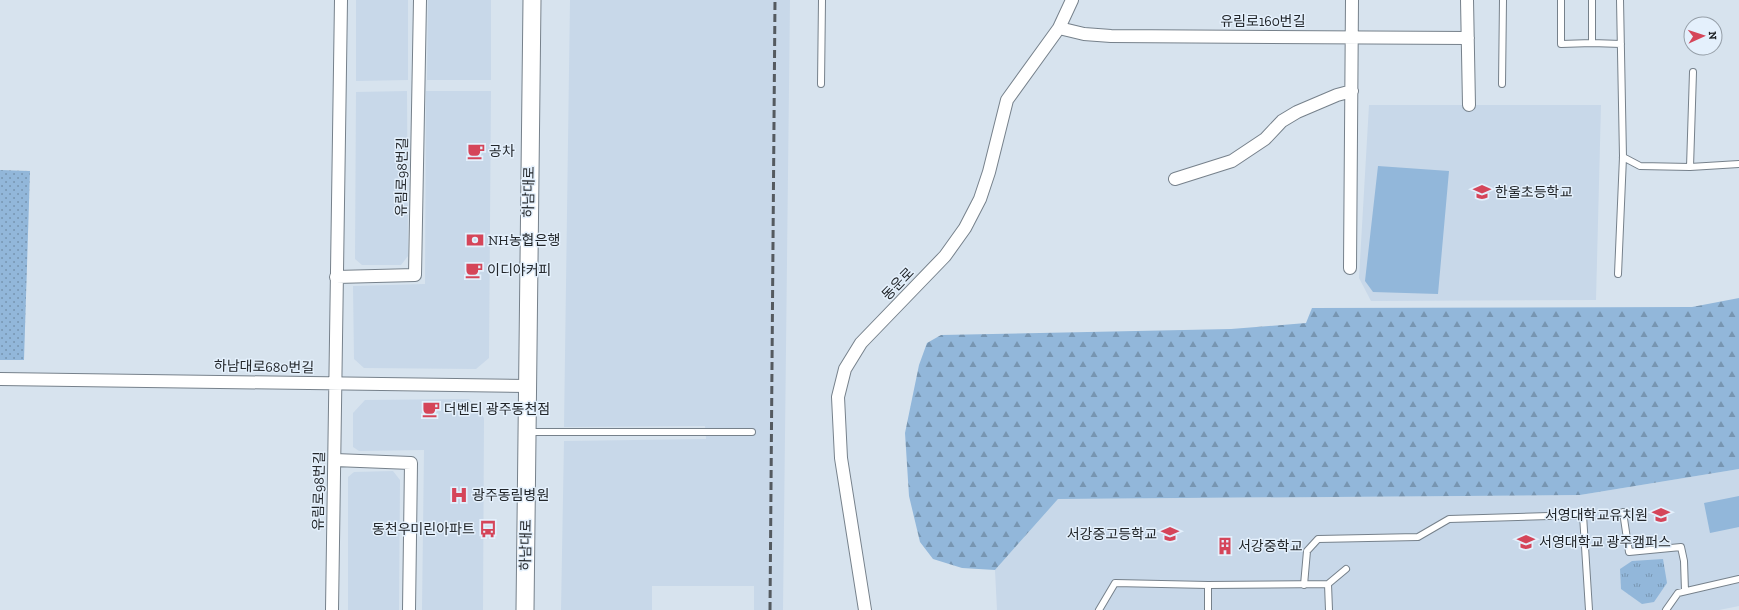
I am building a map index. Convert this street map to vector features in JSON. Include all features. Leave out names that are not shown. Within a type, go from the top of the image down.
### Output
[{"type":"main road","name":"하남대로","points":[[525,610],[532,0]]},
{"type":"street","name":"유림로98번길","points":[[332,610],[341,0]]},
{"type":"street","name":"유림로98번길","points":[[336,277],[416,275],[420,0]]},
{"type":"street","name":"동운로","points":[[865,610],[841,458],[838,397],[845,369],[861,343],[944,256],[965,228],[980,199],[987,179],[1007,100],[1058,28],[1072,0]]},
{"type":"street","points":[[1350,268],[1352,0]]},
{"type":"street","points":[[1467,0],[1469,105]]},
{"type":"street","name":"유림로160번길","points":[[1058,28],[1084,34],[1111,36],[1468,38]]},
{"type":"street","points":[[1175,179],[1232,161],[1265,139],[1282,121],[1297,112],[1337,94],[1352,91]]},
{"type":"street","name":"하남대로680번길","points":[[0,379],[527,386]]},
{"type":"street","points":[[335,460],[411,463],[409,610]]},
{"type":"lane","points":[[821,84],[822,0]]},
{"type":"lane","points":[[1502,84],[1503,0]]},
{"type":"lane","points":[[1561,0],[1560,44],[1622,44]]},
{"type":"lane","points":[[1592,0],[1592,43]]},
{"type":"lane","points":[[1618,274],[1622,157],[1622,44],[1620,0]]},
{"type":"lane","points":[[1690,168],[1693,72]]},
{"type":"lane","points":[[1622,157],[1640,166],[1690,168],[1739,164]]},
{"type":"lane","points":[[527,432],[752,432]]},
{"type":"lane","points":[[1623,512],[1629,552],[1681,547],[1684,561],[1685,591]]},
{"type":"lane","points":[[1304,584],[1306,550],[1318,539],[1418,537],[1449,519],[1583,515],[1589,610]]},
{"type":"lane","points":[[1099,610],[1115,583],[1208,585],[1328,584],[1346,569]]},
{"type":"lane","points":[[1666,610],[1678,593],[1739,579]]},
{"type":"lane","points":[[1328,584],[1329,610]]},
{"type":"lane","points":[[1208,585],[1208,610]]},
{"type":"shaded area","points":[[356,0],[408,0],[408,80],[356,81]]},
{"type":"shaded area","points":[[428,0],[491,0],[491,80],[427,80]]},
{"type":"shaded area","points":[[570,0],[790,0],[783,610],[754,610],[754,586],[652,586],[652,610],[561,610],[564,441],[706,439],[705,426],[564,427]]},
{"type":"shaded area","points":[[407,91],[408,256],[401,265],[362,265],[355,259],[356,92]]},
{"type":"shaded area","points":[[426,91],[491,91],[489,358],[476,369],[364,368],[354,359],[353,286],[425,284]]},
{"type":"shaded area","name":"한울초등학교","points":[[1369,105],[1601,105],[1596,300],[1371,301],[1359,278]]},
{"type":"shaded area","points":[[469,399],[484,418],[483,610],[422,610],[424,450],[359,451],[353,447],[353,413],[365,400]]},
{"type":"shaded area","name":"서영대학교 광주캠퍼스","points":[[1739,469],[1739,606],[1719,610],[997,610],[995,570],[1058,499],[1580,495]]},
{"type":"shaded area","points":[[393,471],[400,480],[399,610],[348,610],[348,477],[354,472]]},
{"type":"green space","points":[[1378,166],[1449,171],[1438,294],[1373,292],[1365,281]]},
{"type":"green space","points":[[0,170],[30,171],[24,360],[0,360]]},
{"type":"green space","points":[[1739,298],[1739,469],[1580,495],[1058,499],[995,570],[962,568],[933,559],[920,542],[909,496],[905,433],[919,365],[927,343],[941,335],[1231,329],[1306,323],[1312,308],[1692,307]]},
{"type":"green space","points":[[1739,496],[1739,527],[1710,533],[1704,503]]},
{"type":"green space","points":[[1663,559],[1667,583],[1654,602],[1642,604],[1621,589],[1620,569],[1632,561]]},
{"type":"railway","points":[[770,610],[775,0]]},
{"type":"place","name":"공차","points":[[476,151]]},
{"type":"place","name":"한울초등학교","points":[[1482,192]]},
{"type":"place","name":"NH농협은행","points":[[475,240]]},
{"type":"place","name":"이디야커피","points":[[474,270]]},
{"type":"place","name":"더벤티 광주동천점","points":[[431,409]]},
{"type":"place","name":"광주동림병원","points":[[459,495]]},
{"type":"place","name":"서영대학교유치원","points":[[1661,515]]},
{"type":"place","name":"동천우미린아파트","points":[[488,529]]},
{"type":"place","name":"서강중고등학교","points":[[1170,534]]},
{"type":"place","name":"서영대학교 광주캠퍼스","points":[[1526,542]]},
{"type":"place","name":"서강중학교","points":[[1225,546]]}]
